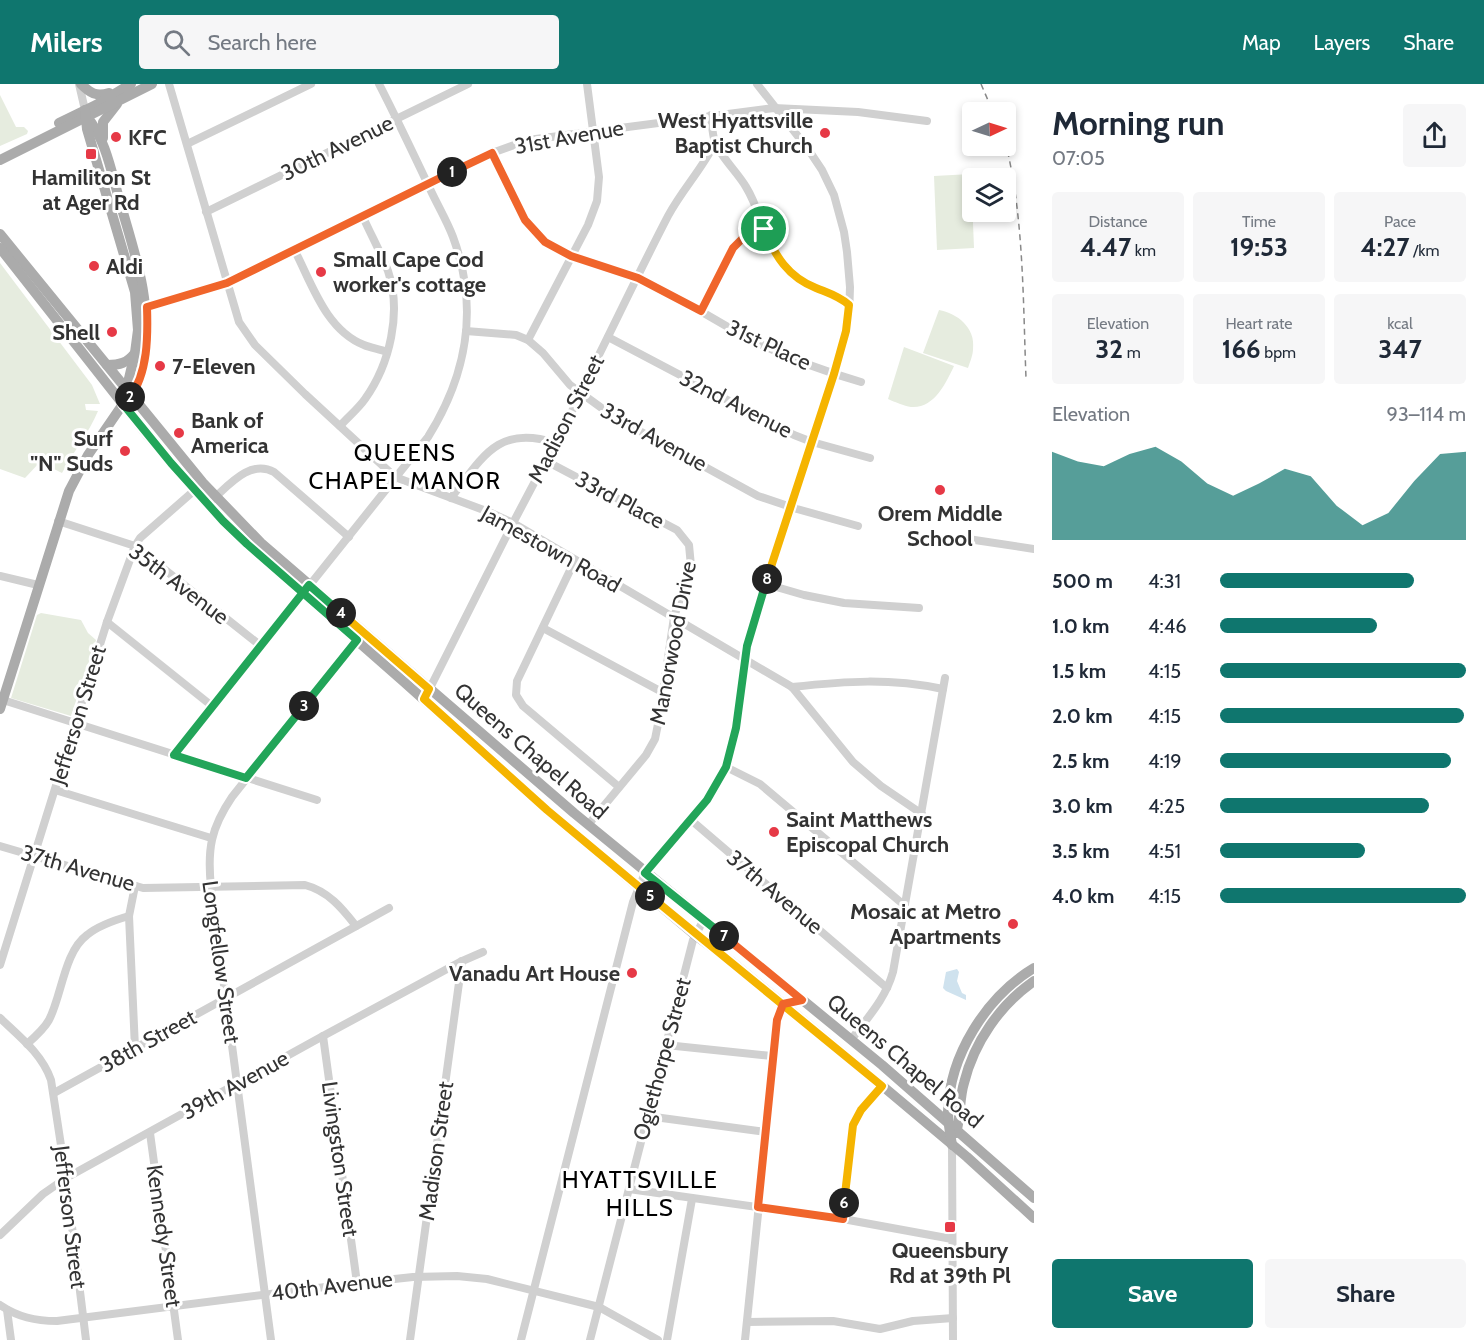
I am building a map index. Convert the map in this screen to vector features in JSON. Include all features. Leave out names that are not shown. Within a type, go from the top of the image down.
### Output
[{"type":"main road","points":[[80,84],[89,93],[96,95],[120,95]]},
{"type":"main road","points":[[104,150],[104,122],[120,95],[131,84]]},
{"type":"main road","points":[[0,160],[120,95],[152,84]]},
{"type":"main road","points":[[1,705],[69,491],[80,468],[138,385],[143,363],[147,335],[136,259],[104,150],[94,125],[86,113]]},
{"type":"main road","points":[[0,152],[86,113]]},
{"type":"main road","points":[[86,113],[87,129],[135,292],[142,308],[127,398]]},
{"type":"main road","name":"Queens Chapel Road","points":[[0,234],[107,365],[171,463],[196,489],[212,500]]},
{"type":"main road","name":"Queens Chapel Road","points":[[0,248],[247,544],[306,589],[547,810],[695,935],[823,1036],[1034,1218]]},
{"type":"main road","points":[[107,365],[122,364],[135,353]]},
{"type":"main road","name":"Queens Chapel Road","points":[[360,637],[429,689],[645,873],[851,1040],[1034,1198]]},
{"type":"main road","points":[[952,1145],[950,1094],[957,1064],[963,1051],[976,1026],[990,1008],[1016,981],[1034,968]]},
{"type":"main road","points":[[953,1126],[969,1064],[979,1043],[997,1016],[1034,981]]},
{"type":"main road","points":[[823,1036],[844,1043],[851,1040]]},
{"type":"main road","points":[[963,1051],[971,1050],[979,1043]]},
{"type":"main road","points":[[926,1103],[942,1102],[950,1094]]},
{"type":"street","points":[[80,84],[86,113]]},
{"type":"street","name":"Jamestown Road","points":[[170,84],[239,322],[247,335],[297,386],[395,477],[513,523],[792,687],[853,762],[881,786],[922,814]]},
{"type":"street","points":[[187,144],[311,84]]},
{"type":"street","points":[[174,755],[428,438],[445,408],[462,363],[467,307],[460,260],[448,225],[379,84]]},
{"type":"street","name":"30th Avenue","points":[[206,212],[468,84]]},
{"type":"street","points":[[466,331],[516,335],[528,340],[588,225],[598,195],[599,177],[587,84]]},
{"type":"street","points":[[521,1340],[633,902],[645,873],[714,791],[726,767],[736,728],[749,636],[846,331],[850,287],[847,252],[834,195],[822,170],[808,149],[757,84]]},
{"type":"street","name":"31st Avenue","points":[[142,308],[227,283],[492,153],[528,140],[774,108],[858,112],[927,121]]},
{"type":"street","points":[[711,115],[715,143],[747,188],[776,255],[787,270],[806,284],[834,295],[849,305]]},
{"type":"street","name":"Madison Street","points":[[424,699],[581,394],[669,215],[715,143]]},
{"type":"street","name":"31st Place","points":[[492,153],[520,212],[545,242],[571,256],[638,278],[744,336],[794,360],[861,382]]},
{"type":"street","points":[[340,426],[364,399],[379,374],[393,324],[392,287],[388,272],[363,217]]},
{"type":"street","points":[[701,311],[733,248],[742,239],[764,229]]},
{"type":"street","points":[[295,251],[318,299],[331,319],[354,340],[387,352]]},
{"type":"street","name":"32nd Avenue","points":[[608,337],[766,422],[812,442],[870,458]]},
{"type":"street","name":"33rd Avenue","points":[[528,340],[537,346],[564,379],[614,417],[772,502],[858,526]]},
{"type":"street","points":[[452,498],[480,461],[501,443],[528,436],[555,443]]},
{"type":"street","name":"33rd Place","points":[[546,461],[677,530],[689,545]]},
{"type":"street","points":[[212,500],[246,471],[265,468],[274,472],[349,537]]},
{"type":"street","name":"Jefferson Street","points":[[0,965],[107,622],[135,546],[148,531],[196,489]]},
{"type":"street","name":"35th Avenue","points":[[58,521],[135,546],[261,646]]},
{"type":"street","points":[[969,539],[1034,549]]},
{"type":"street","name":"Manorwood Drive","points":[[588,825],[646,755],[655,739],[674,617],[691,566],[689,545]]},
{"type":"street","points":[[575,560],[517,681],[516,695],[527,710],[619,787]]},
{"type":"street","points":[[0,576],[38,585]]},
{"type":"street","points":[[766,584],[844,603],[919,608]]},
{"type":"street","points":[[107,622],[212,706]]},
{"type":"street","points":[[543,628],[662,692]]},
{"type":"street","name":"Longfellow Street","points":[[272,1340],[208,860],[211,838],[224,809],[246,778],[360,637]]},
{"type":"street","points":[[851,1040],[875,1010],[893,972],[945,678]]},
{"type":"street","points":[[792,687],[870,680],[901,681],[943,689]]},
{"type":"street","points":[[1,705],[75,724],[317,800]]},
{"type":"street","points":[[726,767],[760,784],[904,904]]},
{"type":"street","points":[[55,790],[211,838]]},
{"type":"street","name":"37th Avenue","points":[[691,820],[887,988]]},
{"type":"street","name":"37th Avenue","points":[[0,846],[148,888],[293,885],[313,888],[338,904],[356,926]]},
{"type":"street","points":[[135,886],[129,916],[135,1048]]},
{"type":"street","name":"38th Street","points":[[54,1094],[388,908]]},
{"type":"street","points":[[27,1044],[49,1020],[71,957],[78,944],[85,936],[99,927],[129,916]]},
{"type":"street","name":"Oglethorpe Street","points":[[590,1340],[695,935],[704,919]]},
{"type":"street","name":"39th Avenue","points":[[0,1235],[43,1194],[66,1178],[323,1036],[483,952]]},
{"type":"street","name":"Madison Street","points":[[410,1340],[462,961]]},
{"type":"street","points":[[745,1340],[777,1020],[783,1004],[802,1000]]},
{"type":"street","points":[[0,1018],[47,1067],[54,1094]]},
{"type":"street","name":"Livingston Street","points":[[323,1036],[357,1282]]},
{"type":"street","points":[[666,1045],[772,1056]]},
{"type":"street","points":[[843,1219],[853,1125],[861,1110],[882,1086]]},
{"type":"street","name":"Jefferson Street","points":[[54,1094],[86,1340]]},
{"type":"street","points":[[647,1116],[766,1132]]},
{"type":"street","name":"Kennedy Street","points":[[150,1133],[178,1340]]},
{"type":"street","points":[[952,1145],[953,1340]]},
{"type":"street","points":[[629,1189],[843,1219],[952,1239]]},
{"type":"street","points":[[667,1340],[692,1198]]},
{"type":"street","name":"40th Avenue","points":[[3,1307],[26,1318],[57,1322],[357,1282],[419,1276],[473,1277],[599,1307],[658,1340]]},
{"type":"street","points":[[3,1307],[11,1340]]},
{"type":"street","points":[[747,1322],[834,1321],[880,1329],[913,1321],[953,1318]]},
{"type":"shaded area","points":[[0,95],[16,127],[24,127],[28,131],[27,134],[0,146]]},
{"type":"shaded area","points":[[962,174],[962,222],[973,222],[974,248],[937,250],[934,176]]},
{"type":"shaded area","points":[[0,263],[92,385],[100,404],[85,404],[86,410],[98,411],[62,473],[40,462],[25,478],[0,469]]},
{"type":"shaded area","points":[[939,310],[958,318],[971,334],[973,351],[968,368],[923,353]]},
{"type":"shaded area","points":[[904,347],[954,366],[938,394],[919,407],[911,407],[888,399]]},
{"type":"shaded area","points":[[41,613],[81,620],[88,633],[96,640],[71,716],[11,698],[37,615]]},
{"type":"water","points":[[957,969],[959,972],[957,981],[962,993],[966,995],[966,1000],[943,988],[946,972]]},
{"type":"railway","points":[[981,84],[989,102]]},
{"type":"railway","points":[[1008,156],[1019,228],[1026,378]]},
{"type":"place","name":"West Hyattsville Baptist Church","points":[[825,133]]},
{"type":"place","name":"KFC","points":[[116,137]]},
{"type":"place","name":"Hamiliton St at Ager Rd","points":[[91,154]]},
{"type":"place","name":"Aldi","points":[[94,266]]},
{"type":"place","name":"Small Cape Cod worker's cottage","points":[[321,272]]},
{"type":"place","name":"Shell","points":[[112,332]]},
{"type":"place","name":"7-Eleven","points":[[160,366]]},
{"type":"place","name":"Bank of America","points":[[179,433]]},
{"type":"place","name":"Surf \"N\" Suds","points":[[125,451]]},
{"type":"place","name":"Orem Middle School","points":[[940,490]]},
{"type":"place","name":"Saint Matthews Episcopal Church","points":[[774,832]]},
{"type":"place","name":"Mosaic at Metro Apartments","points":[[1013,924]]},
{"type":"place","name":"Vanadu Art House","points":[[632,973]]},
{"type":"place","name":"Queensbury Rd at 39th Pl","points":[[950,1227]]},
{"type":"district","name":"QUEENS CHAPEL MANOR","points":[[405,466]]},
{"type":"district","name":"HYATTSVILLE HILLS","points":[[640,1193]]},
{"type":"route","points":[[764,229],[742,239],[733,248],[701,311],[638,278],[571,256],[545,242],[520,212],[492,153],[227,283],[147,307],[147,335],[141,376],[131,397],[123,404],[171,463],[223,521],[302,593],[357,640],[246,778],[174,755],[212,706],[261,646],[302,593],[309,585],[429,689],[424,699],[547,810],[695,935],[732,962],[783,1004],[823,1036],[882,1086],[861,1110],[853,1125],[843,1219],[758,1207],[777,1020],[783,1004],[802,1000],[645,873],[699,811],[714,791],[726,767],[736,728],[749,636],[834,374],[849,317],[849,305],[843,300],[806,284],[787,270],[776,255],[764,229]]}]
